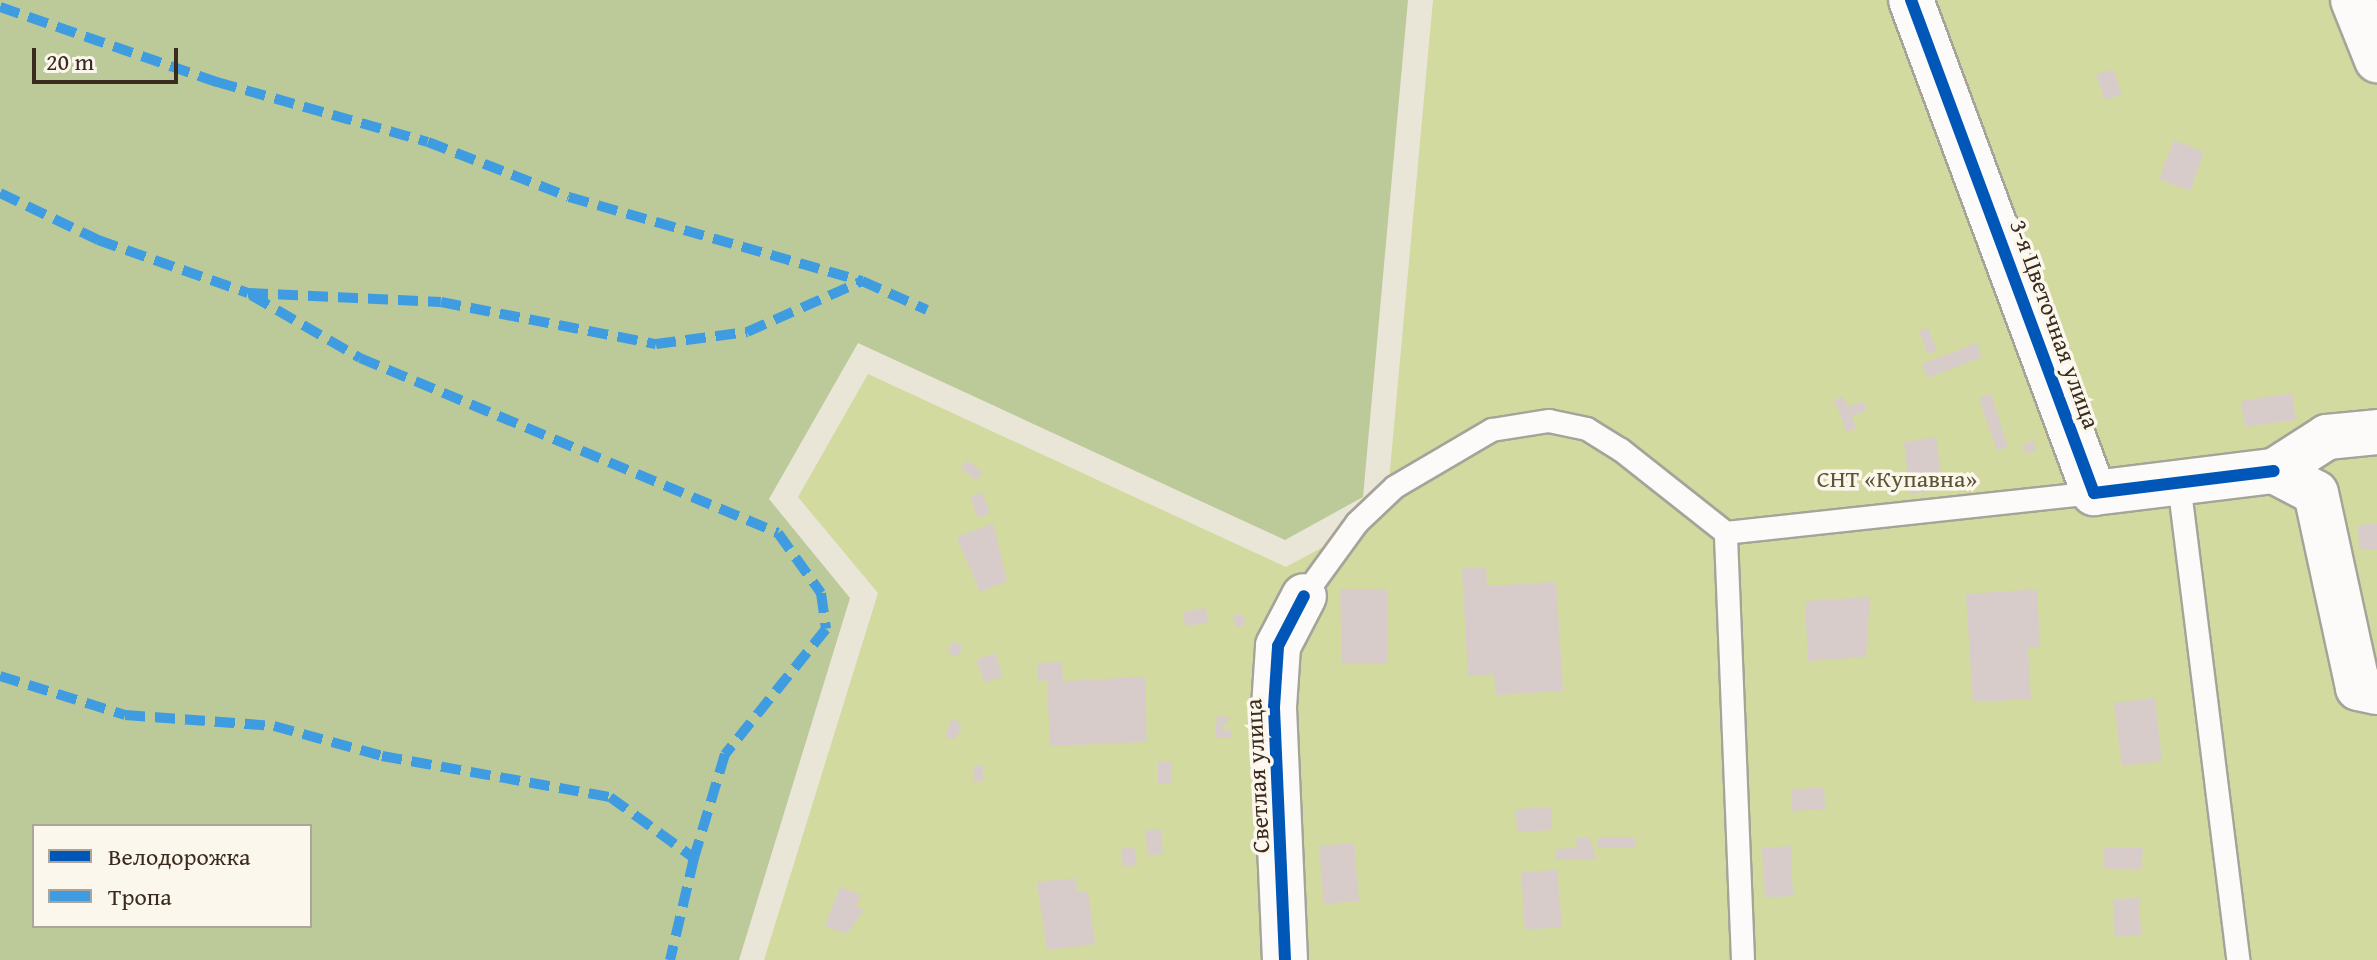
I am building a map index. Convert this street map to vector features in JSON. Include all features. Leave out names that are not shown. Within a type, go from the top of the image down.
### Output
[{"type":"street","name":"3-я Цветочная улица","points":[[1911,0],[2094,493]]},
{"type":"street","points":[[2353,0],[2377,60]]},
{"type":"street","points":[[2094,493],[2274,471],[2327,437],[2377,432]]},
{"type":"street","points":[[2274,471],[2316,493],[2358,688],[2377,692]]},
{"type":"street","name":"Светлая улица","points":[[1285,960],[1274,707],[1278,646],[1304,596]]},
{"type":"lane","points":[[1304,596],[1328,558],[1395,487],[1492,430],[1549,421],[1587,429],[1621,450],[1726,533],[2094,493]]},
{"type":"lane","points":[[2179,483],[2238,960]]},
{"type":"lane","points":[[1726,533],[1743,960]]},
{"type":"green space","points":[[0,0],[1408,0],[1363,497],[1285,540],[858,343],[769,499],[850,598],[739,960],[0,960]]},
{"type":"green space","name":"СНТ «Купавна»","points":[[1433,0],[2377,0],[2377,960],[764,960],[878,593],[798,497],[868,374],[1286,567],[1386,513]]},
{"type":"building","points":[[2113,69],[2122,94],[2105,100],[2096,75]]},
{"type":"building","points":[[2174,140],[2204,152],[2190,191],[2159,179]]},
{"type":"building","points":[[1928,328],[1937,351],[1928,354],[1919,331]]},
{"type":"building","points":[[1977,343],[1982,357],[1928,378],[1922,364]]},
{"type":"building","points":[[2292,393],[2296,420],[2245,427],[2241,401]]},
{"type":"building","points":[[1991,394],[2008,447],[1997,451],[1979,398]]},
{"type":"building","points":[[1843,396],[1848,407],[1862,401],[1867,410],[1852,416],[1856,428],[1847,432],[1834,400]]},
{"type":"building","points":[[1936,437],[1943,490],[1910,494],[1904,442]]},
{"type":"building","points":[[2033,440],[2037,450],[2026,454],[2023,445]]},
{"type":"building","points":[[967,460],[983,473],[976,481],[961,468]]},
{"type":"building","points":[[982,492],[990,513],[978,518],[970,497]]},
{"type":"building","points":[[993,523],[1007,581],[980,592],[957,537]]},
{"type":"building","points":[[2377,524],[2377,550],[2359,550],[2358,525]]},
{"type":"building","points":[[1486,567],[1487,586],[1556,582],[1563,691],[1496,695],[1494,674],[1468,676],[1462,568]]},
{"type":"building","points":[[1340,589],[1387,589],[1388,663],[1342,664]]},
{"type":"building","points":[[2037,589],[2040,647],[2028,648],[2031,699],[1973,702],[1966,594]]},
{"type":"building","points":[[1870,597],[1866,657],[1808,661],[1805,601]]},
{"type":"building","points":[[1206,608],[1208,623],[1185,626],[1183,612]]},
{"type":"building","points":[[1242,613],[1246,624],[1237,628],[1232,617]]},
{"type":"building","points":[[953,641],[963,647],[958,657],[947,652]]},
{"type":"building","points":[[995,653],[1003,676],[985,683],[976,660]]},
{"type":"building","points":[[1062,662],[1063,681],[1145,677],[1147,742],[1050,746],[1047,680],[1038,681],[1037,663]]},
{"type":"building","points":[[2155,698],[2162,761],[2122,766],[2114,703]]},
{"type":"building","points":[[1217,716],[1231,717],[1221,729],[1232,731],[1231,738],[1215,737]]},
{"type":"building","points":[[952,719],[962,724],[955,740],[945,736]]},
{"type":"building","points":[[1172,761],[1172,783],[1158,783],[1158,762]]},
{"type":"building","points":[[974,766],[983,766],[983,782],[973,782]]},
{"type":"building","points":[[1824,787],[1825,809],[1792,811],[1791,790]]},
{"type":"building","points":[[1551,807],[1552,830],[1517,832],[1516,809]]},
{"type":"building","points":[[1161,829],[1163,854],[1148,855],[1145,830]]},
{"type":"building","points":[[1598,837],[1636,838],[1635,848],[1597,847]]},
{"type":"building","points":[[1576,838],[1590,838],[1596,859],[1555,860],[1555,849],[1577,848]]},
{"type":"building","points":[[1354,843],[1359,901],[1324,904],[1319,846]]},
{"type":"building","points":[[1791,846],[1793,896],[1765,898],[1762,848]]},
{"type":"building","points":[[1134,847],[1137,865],[1123,867],[1121,849]]},
{"type":"building","points":[[2104,847],[2143,848],[2141,870],[2103,868]]},
{"type":"building","points":[[1557,870],[1562,927],[1525,930],[1521,872]]},
{"type":"building","points":[[1076,878],[1077,892],[1088,891],[1095,944],[1047,950],[1037,882]]},
{"type":"building","points":[[840,887],[861,895],[856,907],[864,910],[847,934],[825,926]]},
{"type":"building","points":[[2139,898],[2141,935],[2115,937],[2113,899]]},
{"type":"marked path","points":[[0,7],[217,82],[428,142],[569,197],[862,281]]},
{"type":"marked path","points":[[0,193],[98,240],[248,293],[441,302],[656,344],[747,332],[862,281],[927,310]]},
{"type":"marked path","points":[[251,295],[360,358],[778,533],[821,593],[826,629],[725,754],[694,858]]},
{"type":"marked path","points":[[0,676],[125,715],[274,726],[382,756],[610,797],[694,858],[670,960]]},
{"type":"cycle path","points":[[1911,0],[2094,493],[2274,471]]},
{"type":"cycle path","points":[[1285,960],[1274,707],[1278,646],[1304,596]]}]
